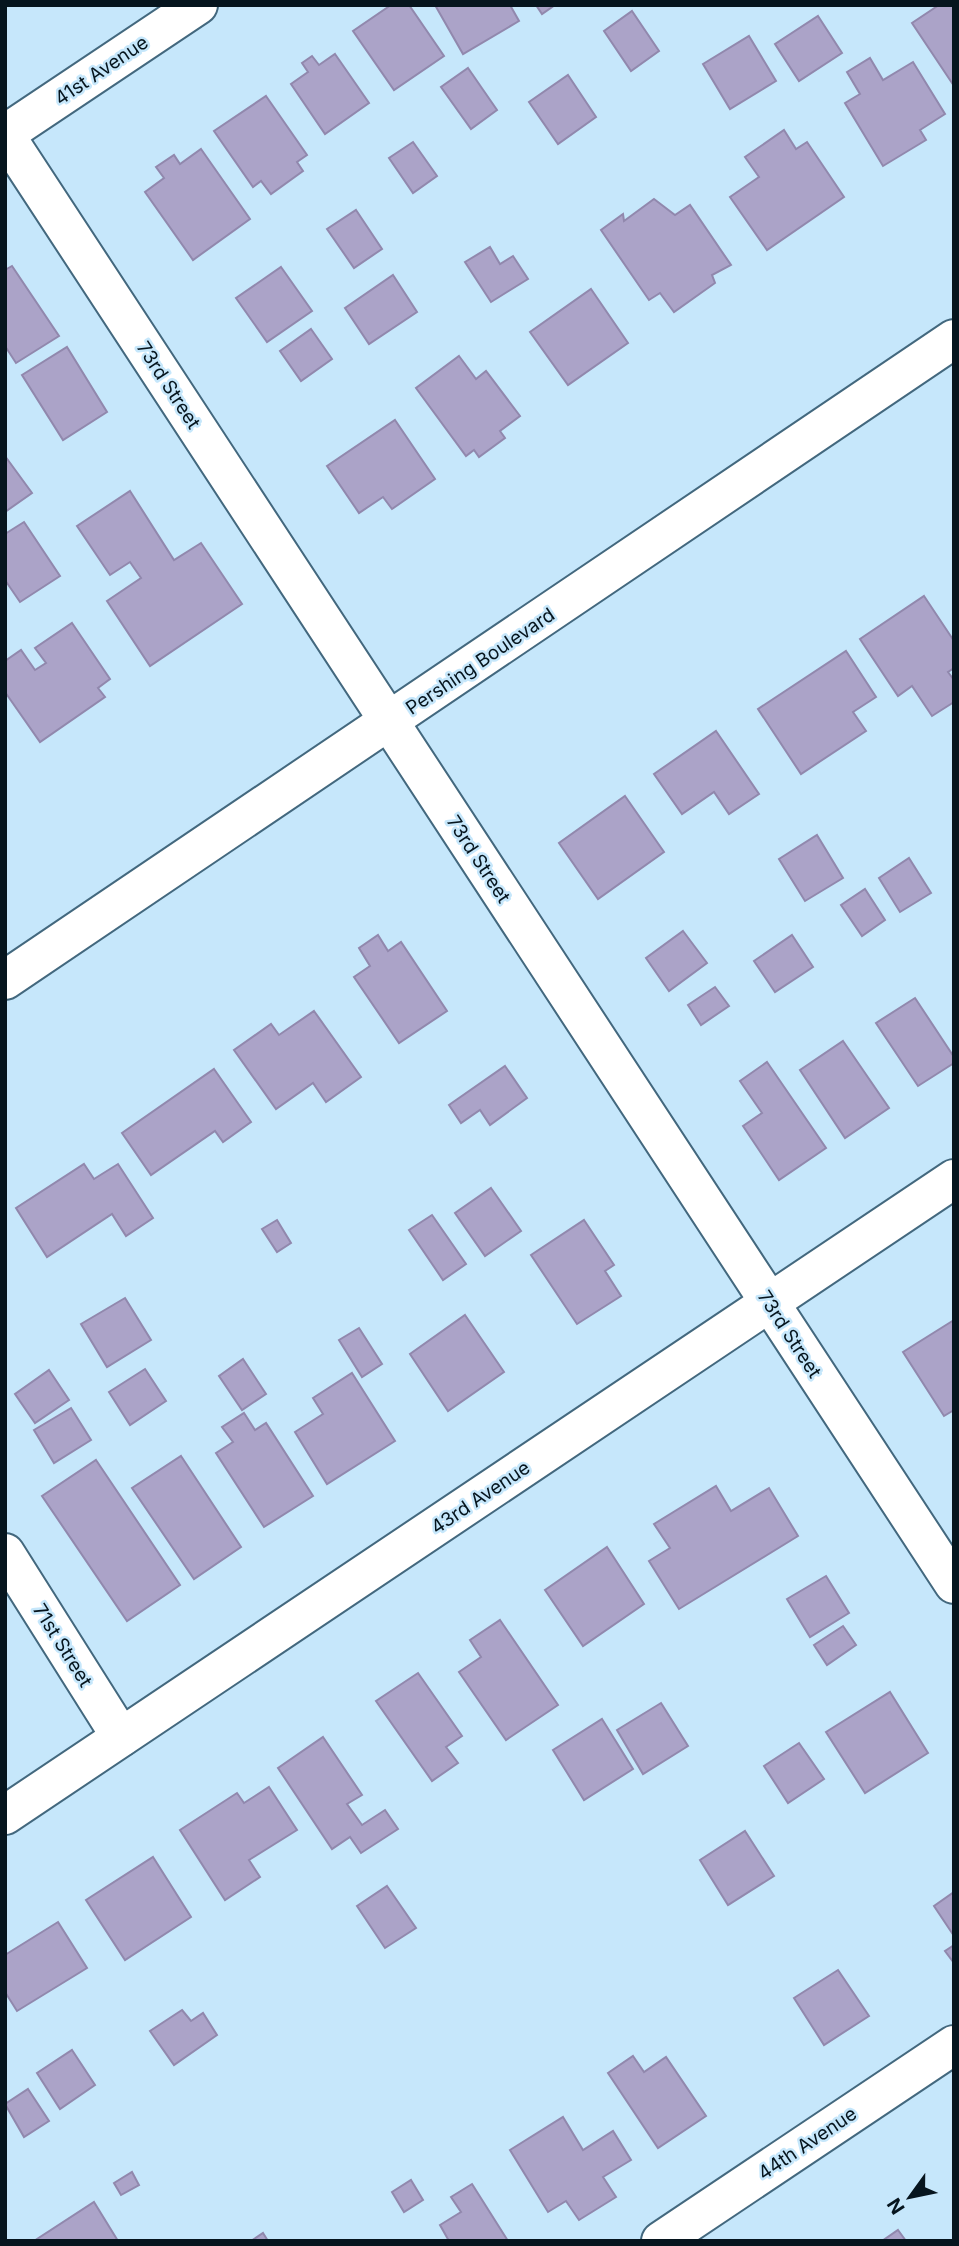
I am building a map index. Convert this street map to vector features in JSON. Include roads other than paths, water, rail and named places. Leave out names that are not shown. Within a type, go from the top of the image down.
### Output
[{"type":"street","name":"41st Avenue","points":[[5,135],[198,5]]},
{"type":"street","name":"73rd Street","points":[[5,135],[954,1584]]},
{"type":"street","name":"Pershing Boulevard","points":[[5,980],[954,339]]},
{"type":"street","name":"43rd Avenue","points":[[5,1815],[954,1179]]},
{"type":"street","name":"71st Street","points":[[5,1553],[121,1737]]},
{"type":"street","name":"44th Avenue","points":[[661,2241],[954,2045]]}]
